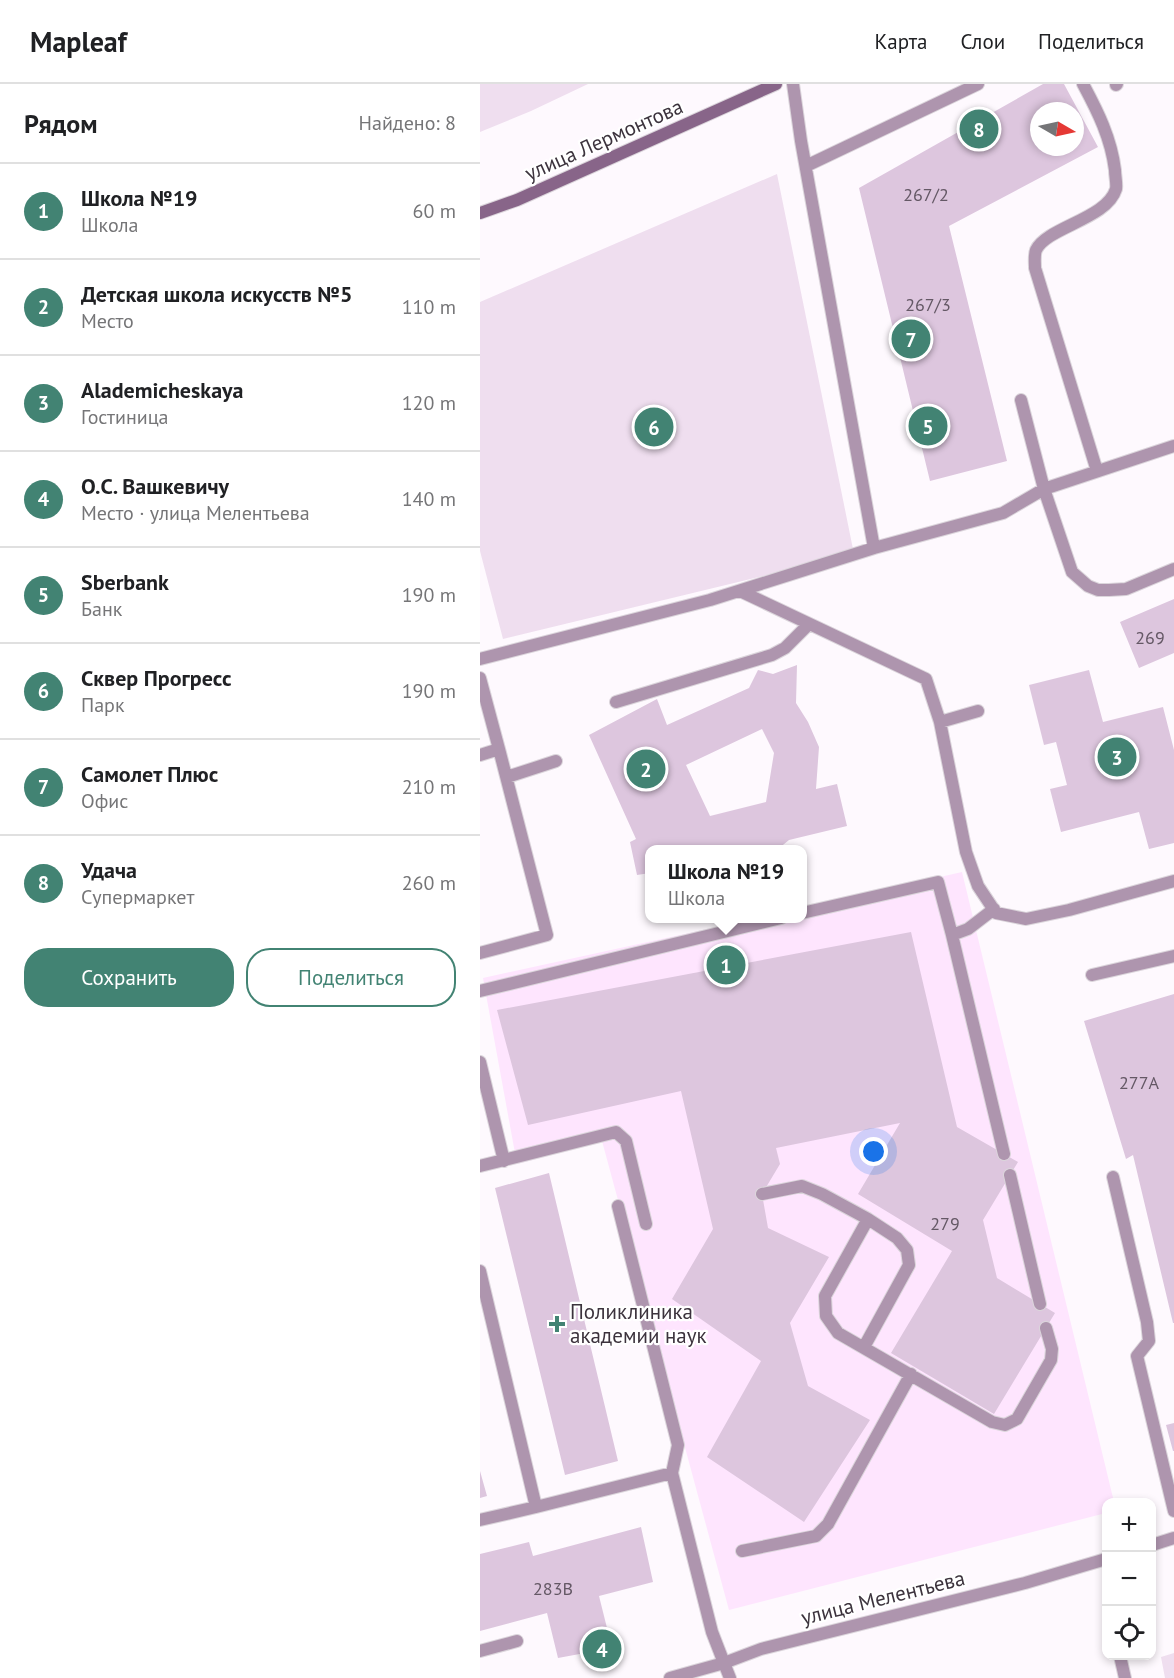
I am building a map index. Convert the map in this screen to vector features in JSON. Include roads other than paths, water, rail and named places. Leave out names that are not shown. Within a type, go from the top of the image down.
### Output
[{"type":"main road","name":"улица Лермонтова","points":[[480,213],[517,201],[776,84]]},
{"type":"street","points":[[793,84],[874,548]]},
{"type":"street","points":[[806,165],[978,84]]},
{"type":"street","points":[[1083,84],[1109,139],[1116,187],[1109,201],[1091,214],[1047,238],[1036,250],[1035,268],[1097,471]]},
{"type":"street","points":[[1021,400],[1044,489],[1072,572],[1088,586],[1098,590],[1126,589],[1174,569]]},
{"type":"street","points":[[480,659],[740,591],[874,548],[1003,513],[1044,489],[1174,446]]},
{"type":"street","points":[[740,591],[926,679],[939,722],[966,852],[978,886],[996,913],[1026,919],[1069,910],[1174,881]]},
{"type":"street","points":[[616,702],[772,656],[785,648],[809,624]]},
{"type":"street","points":[[480,678],[548,935],[480,953]]},
{"type":"street","points":[[939,722],[978,711]]},
{"type":"street","points":[[480,755],[499,749]]},
{"type":"street","points":[[507,777],[556,761]]},
{"type":"street","points":[[807,913],[938,882],[1004,1154]]},
{"type":"street","points":[[952,935],[968,929],[994,909]]},
{"type":"street","points":[[480,991],[760,923]]},
{"type":"street","points":[[1092,975],[1174,956]]},
{"type":"street","points":[[480,1062],[504,1161]]},
{"type":"street","points":[[480,1166],[616,1132],[626,1141],[646,1224]]},
{"type":"street","points":[[1010,1175],[1040,1304]]},
{"type":"street","points":[[1113,1178],[1147,1322],[1149,1341],[1137,1356],[1174,1511]]},
{"type":"street","points":[[762,1194],[802,1186],[868,1219],[897,1238],[907,1250],[909,1265],[864,1347]]},
{"type":"street","points":[[618,1206],[678,1445],[672,1473],[712,1632],[730,1678]]},
{"type":"street","points":[[868,1219],[825,1296],[826,1316],[838,1333],[992,1422],[1005,1425],[1017,1419],[1051,1360],[1052,1349],[1046,1328]]},
{"type":"street","points":[[480,1271],[536,1507]]},
{"type":"street","points":[[742,1551],[816,1536],[828,1524],[911,1374]]},
{"type":"street","points":[[480,1520],[672,1473]]},
{"type":"street","points":[[1156,1544],[1174,1538]]},
{"type":"street","name":"улица Мелентьева","points":[[670,1678],[724,1663],[761,1649],[1024,1583],[1102,1560]]},
{"type":"street","points":[[480,1651],[517,1641]]},
{"type":"street","points":[[1121,1660],[1125,1678]]},
{"type":"place","name":"Удача","points":[[979,129]]},
{"type":"place","name":"Самолет Плюс","points":[[911,339]]},
{"type":"place","name":"Sberbank","points":[[928,426]]},
{"type":"place","name":"Сквер Прогресс","points":[[654,427]]},
{"type":"place","name":"Alademicheskaya","points":[[1117,757]]},
{"type":"place","name":"Детская школа искусств №5","points":[[646,769]]},
{"type":"place","name":"Школа №19","points":[[726,965]]},
{"type":"place","name":"Поликлиника академии наук","points":[[557,1324]]},
{"type":"place","name":"О.С. Вашкевичу","points":[[602,1649]]}]
